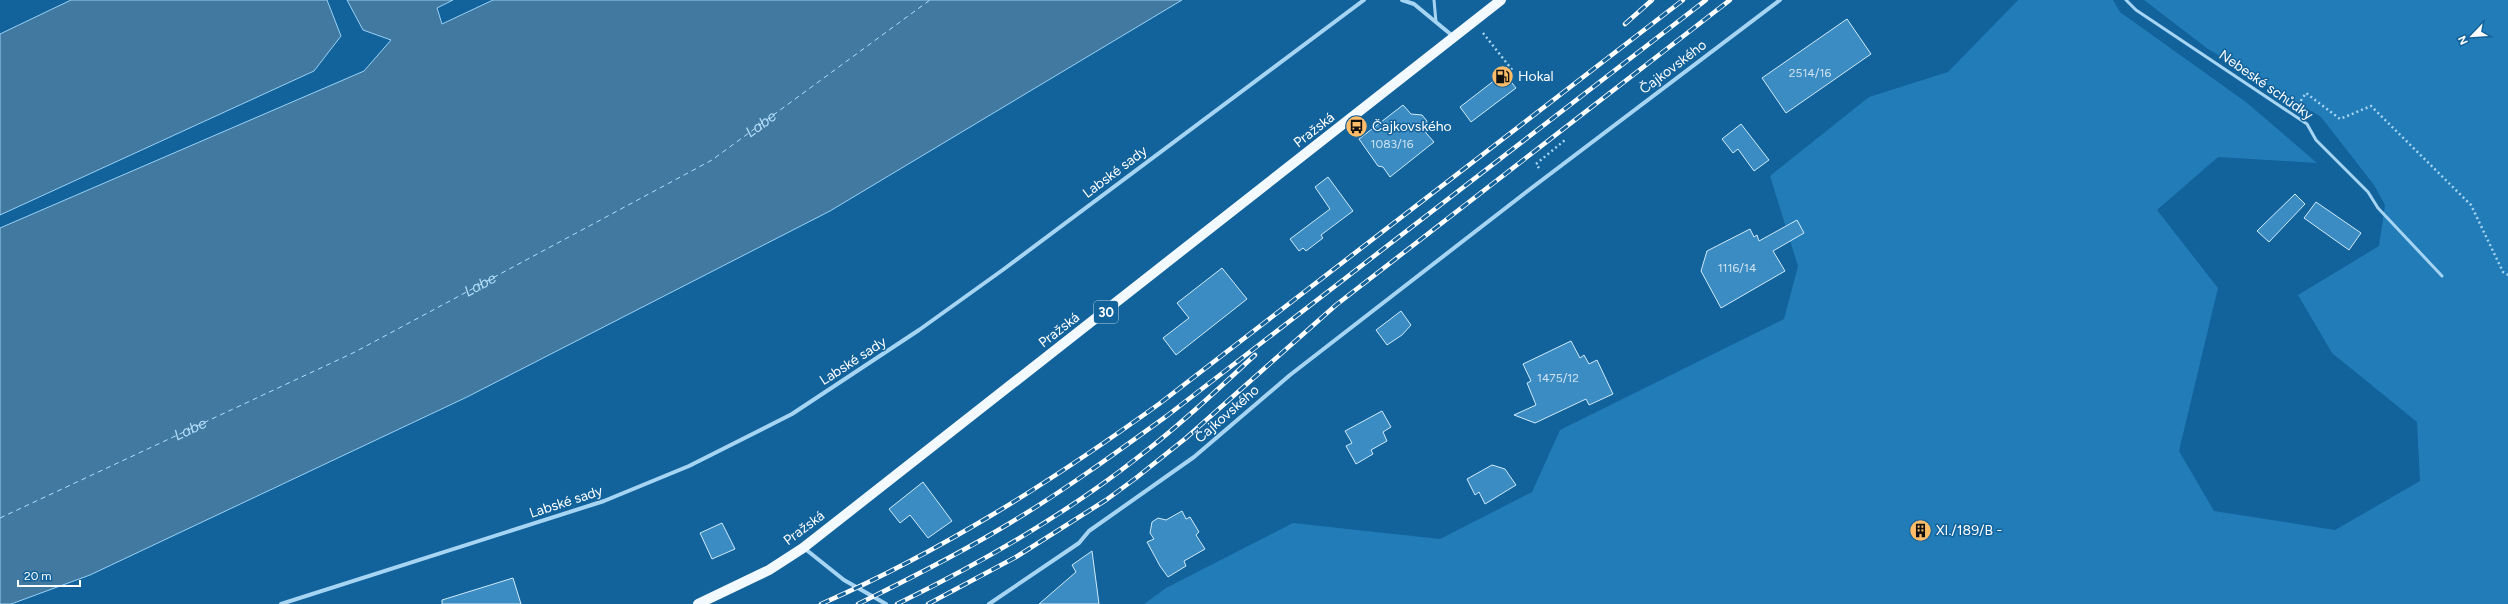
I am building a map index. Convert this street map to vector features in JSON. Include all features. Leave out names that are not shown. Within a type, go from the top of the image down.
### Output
[{"type":"main road","name":"Pražská","points":[[698,604],[763,574],[803,548],[1502,0]]},
{"type":"street","name":"Labské sady","points":[[281,604],[604,501],[689,466],[792,414],[919,330],[998,273],[1364,0]]},
{"type":"street","points":[[1402,0],[1414,4],[1454,37]]},
{"type":"street","name":"Čajkovského","points":[[989,604],[1079,543],[1089,531],[1194,457],[1290,375],[1525,193],[1780,0]]},
{"type":"street","points":[[803,548],[844,580],[886,604]]},
{"type":"lane","points":[[1434,0],[1436,22]]},
{"type":"lane","name":"Nebeské schůdky","points":[[2126,0],[2136,10],[2307,124],[2316,140],[2368,192],[2378,208],[2442,276]]},
{"type":"path","points":[[1474,21],[1513,71]]},
{"type":"path","points":[[2292,114],[2306,93],[2340,119],[2371,106],[2471,205],[2503,272],[2508,275]]},
{"type":"path","points":[[1536,164],[1566,140]]},
{"type":"shaded area","points":[[2018,0],[2113,0],[2120,12],[2246,102],[2317,163],[2218,157],[2157,210],[2218,288],[2179,451],[2214,511],[2335,530],[2420,481],[2417,422],[2332,353],[2298,295],[2379,246],[2385,205],[2374,185],[2321,117],[2208,49],[2144,0],[2508,0],[2508,604],[1144,604],[1166,588],[1293,523],[1440,539],[1532,492],[1560,430],[1784,319],[1798,266],[1770,176],[1869,97],[1948,72]]},
{"type":"water","points":[[71,0],[327,0],[341,36],[314,71],[0,215],[0,34]]},
{"type":"water","name":"Labe","points":[[347,0],[453,0],[437,8],[442,24],[493,0],[1182,0],[830,211],[467,397],[90,575],[11,604],[0,604],[0,228],[364,71],[391,40],[363,30]]},
{"type":"building","points":[[1847,19],[1871,54],[1786,113],[1762,78]]},
{"type":"building","points":[[1504,73],[1516,88],[1471,122],[1460,107]]},
{"type":"building","points":[[1403,105],[1411,114],[1422,115],[1427,121],[1426,133],[1434,142],[1390,177],[1383,167],[1378,166],[1359,139]]},
{"type":"building","points":[[1741,124],[1769,160],[1754,171],[1738,149],[1733,153],[1722,139]]},
{"type":"building","points":[[1328,177],[1353,211],[1321,235],[1323,238],[1306,251],[1303,248],[1299,251],[1290,239],[1330,209],[1315,187]]},
{"type":"building","points":[[2295,194],[2305,204],[2269,242],[2257,231]]},
{"type":"building","points":[[2316,202],[2361,233],[2349,250],[2304,218]]},
{"type":"building","points":[[1797,220],[1804,233],[1773,251],[1785,271],[1721,308],[1701,271],[1707,251],[1750,229],[1754,237],[1757,235],[1759,241]]},
{"type":"building","points":[[1222,268],[1247,299],[1176,355],[1163,338],[1189,318],[1177,303]]},
{"type":"building","points":[[1401,311],[1411,325],[1402,335],[1387,345],[1376,330]]},
{"type":"building","points":[[1571,341],[1580,358],[1584,355],[1589,364],[1597,360],[1613,394],[1589,405],[1586,399],[1535,423],[1514,415],[1536,405],[1527,383],[1531,381],[1523,364]]},
{"type":"building","points":[[1382,411],[1391,427],[1383,432],[1387,441],[1371,450],[1373,454],[1356,464],[1346,446],[1352,443],[1345,431]]},
{"type":"building","points":[[1492,465],[1505,469],[1516,485],[1485,504],[1479,492],[1475,495],[1467,479]]},
{"type":"building","points":[[923,482],[952,521],[928,538],[910,515],[900,523],[889,509]]},
{"type":"building","points":[[1182,511],[1186,519],[1190,517],[1199,532],[1196,535],[1205,549],[1184,561],[1186,566],[1168,577],[1160,566],[1147,542],[1154,539],[1150,533],[1152,522],[1158,518],[1166,520]]},
{"type":"building","points":[[722,523],[735,549],[712,559],[700,533]]},
{"type":"building","points":[[1092,551],[1099,604],[1039,604],[1076,572],[1072,565]]},
{"type":"building","points":[[513,578],[521,604],[442,604],[442,600]]},
{"type":"ferry route","points":[[0,518],[355,352],[712,160],[930,0]]},
{"type":"railway","points":[[1625,24],[1652,0]]},
{"type":"railway","points":[[821,604],[866,583],[953,538],[1037,487],[1119,433],[1159,404],[1683,0]]},
{"type":"railway","points":[[858,604],[973,545],[1051,497],[1110,457],[1168,415],[1706,0]]},
{"type":"railway","points":[[928,604],[1016,557],[1106,500],[1136,478],[1186,438],[1336,305],[1730,0]]},
{"type":"railway","points":[[897,604],[990,555],[1080,500],[1167,434],[1255,355]]},
{"type":"place","name":"Hokal","points":[[1502,76]]},
{"type":"place","name":"Čajkovského","points":[[1357,126]]},
{"type":"place","name":"XI./189/B -","points":[[1920,530]]}]
